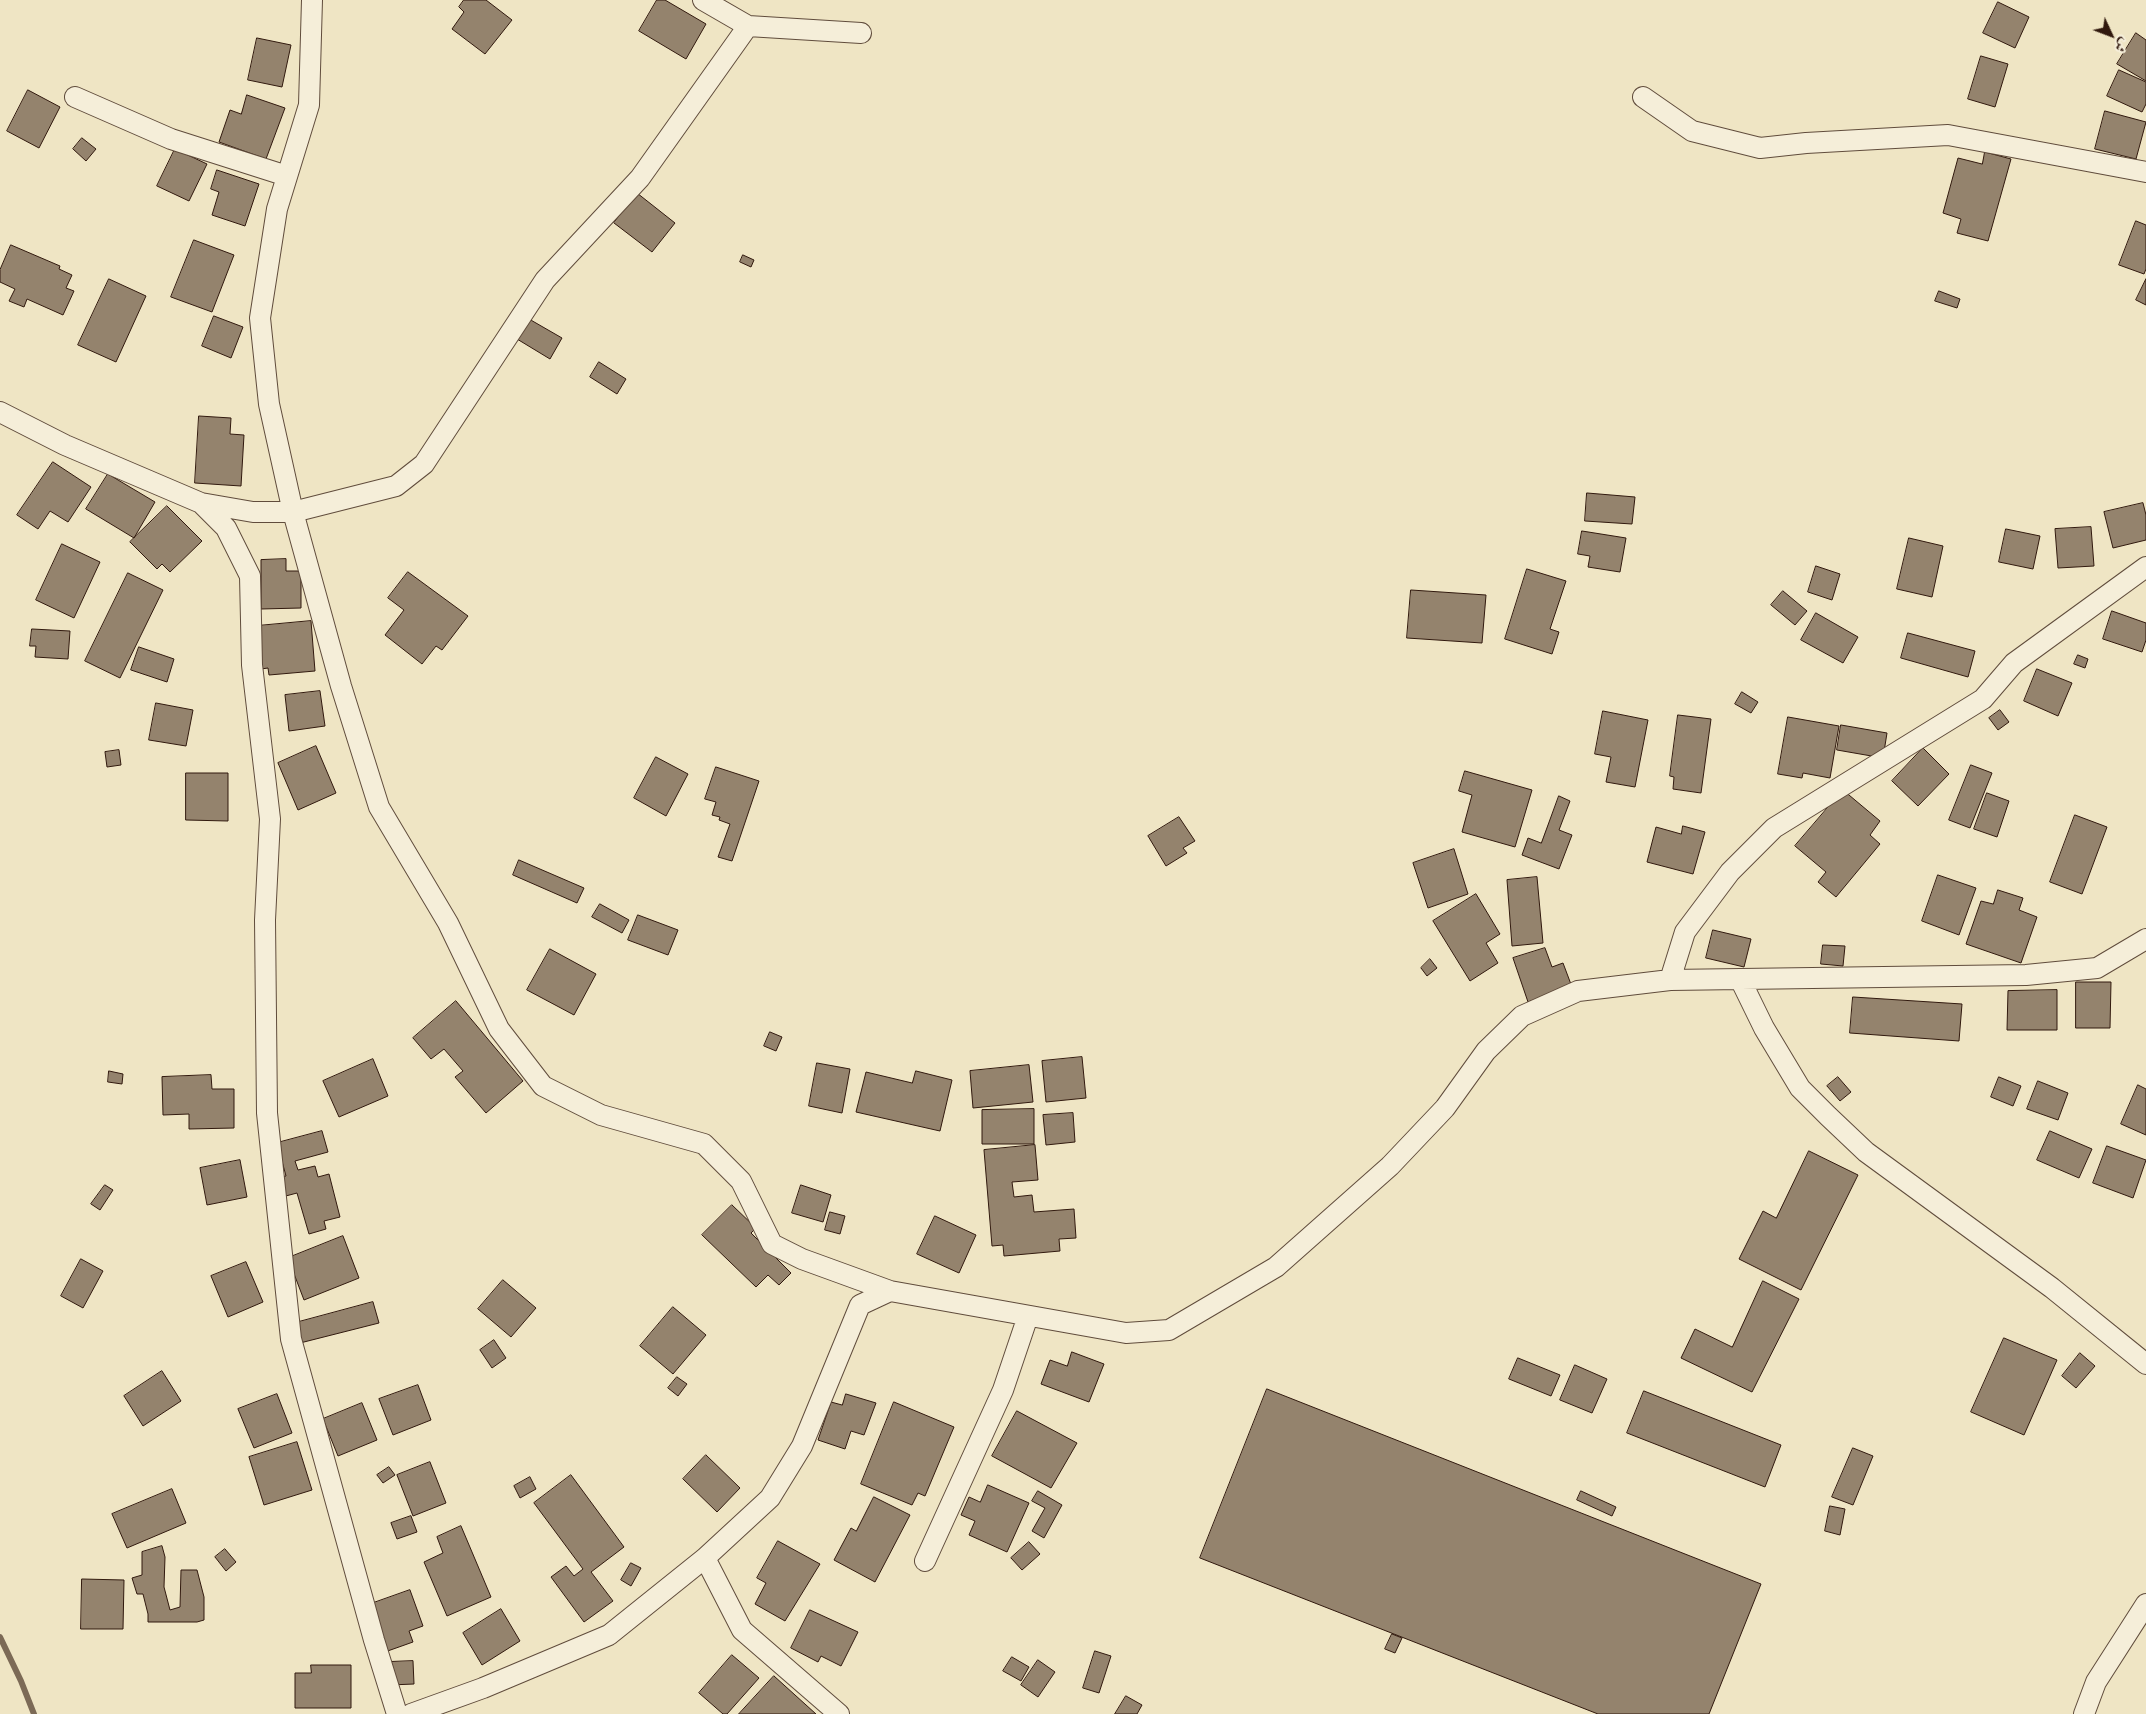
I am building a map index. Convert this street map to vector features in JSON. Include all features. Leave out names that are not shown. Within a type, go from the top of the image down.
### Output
[{"type":"street","points":[[312,0],[309,105],[277,209],[260,318],[269,404],[294,512],[341,686],[379,807],[448,923],[499,1029],[543,1086],[601,1115],[704,1144],[741,1181],[772,1244],[802,1259],[890,1291],[1126,1333],[1169,1330],[1276,1267],[1390,1166],[1445,1108],[1486,1051],[1522,1016],[1578,991],[1670,980],[2026,975],[2097,968],[2146,938]]},
{"type":"street","points":[[703,0],[748,26],[861,33]]},
{"type":"street","points":[[0,412],[65,445],[201,503],[253,512],[294,512],[396,486],[424,464],[545,280],[640,178],[748,26]]},
{"type":"street","points":[[1643,97],[1692,131],[1760,148],[1806,143],[1948,136],[2146,172]]},
{"type":"street","points":[[75,98],[171,139],[287,176]]},
{"type":"street","points":[[201,503],[226,528],[250,576],[252,665],[270,819],[265,920],[267,1113],[291,1339],[374,1640],[397,1714]]},
{"type":"street","points":[[1670,980],[1685,932],[1730,872],[1774,828],[1983,699],[2014,663],[2146,567]]},
{"type":"street","points":[[1740,979],[1764,1028],[1800,1088],[1828,1116],[1866,1152],[2052,1288],[2146,1364]]},
{"type":"street","points":[[411,1714],[483,1688],[609,1635],[705,1558],[770,1498],[802,1446],[860,1306],[890,1291]]},
{"type":"street","points":[[925,1561],[1003,1390],[1028,1316]]},
{"type":"street","points":[[705,1558],[742,1630],[839,1714]]},
{"type":"street","points":[[2084,1714],[2096,1682],[2146,1604]]},
{"type":"building","points":[[464,0],[486,0],[512,20],[485,54],[452,29],[464,12],[459,7]]},
{"type":"building","points":[[657,0],[665,0],[706,24],[686,59],[639,31]]},
{"type":"building","points":[[1998,2],[2029,17],[2015,48],[1983,33]]},
{"type":"building","points":[[2136,33],[2146,40],[2146,81],[2117,64]]},
{"type":"building","points":[[257,38],[291,45],[282,87],[248,80]]},
{"type":"building","points":[[1981,56],[2008,64],[1995,107],[1968,99]]},
{"type":"building","points":[[2119,70],[2146,82],[2146,104],[2142,112],[2107,96]]},
{"type":"building","points":[[28,90],[60,107],[39,148],[7,131]]},
{"type":"building","points":[[247,95],[285,108],[266,159],[219,142],[230,110],[241,114]]},
{"type":"building","points":[[2105,111],[2146,122],[2136,159],[2095,149]]},
{"type":"building","points":[[82,138],[96,149],[86,161],[73,149]]},
{"type":"building","points":[[175,149],[207,164],[189,201],[157,186]]},
{"type":"building","points":[[1985,152],[2011,159],[1988,241],[1957,233],[1961,219],[1943,213],[1958,158],[1982,164]]},
{"type":"building","points":[[217,170],[259,184],[245,226],[212,215],[219,192],[211,189]]},
{"type":"building","points":[[637,193],[675,223],[652,252],[614,223]]},
{"type":"building","points":[[2136,221],[2146,225],[2146,269],[2144,274],[2119,265]]},
{"type":"building","points":[[194,240],[234,255],[212,312],[171,297]]},
{"type":"building","points":[[11,245],[60,266],[59,269],[72,275],[66,288],[74,291],[63,315],[27,299],[24,307],[9,301],[15,289],[0,282],[0,270]]},
{"type":"building","points":[[743,255],[754,260],[751,267],[740,262]]},
{"type":"building","points":[[109,279],[146,296],[116,362],[78,345]]},
{"type":"building","points":[[2146,279],[2146,305],[2136,300]]},
{"type":"building","points":[[1939,291],[1960,299],[1957,308],[1935,301]]},
{"type":"building","points":[[214,316],[243,327],[231,358],[202,346]]},
{"type":"building","points":[[529,319],[562,338],[550,359],[517,339]]},
{"type":"building","points":[[599,362],[626,379],[617,394],[590,377]]},
{"type":"building","points":[[199,416],[231,418],[230,434],[244,435],[241,486],[195,483]]},
{"type":"building","points":[[53,462],[91,487],[68,522],[50,511],[38,529],[17,515]]},
{"type":"building","points":[[108,474],[155,502],[134,538],[86,509]]},
{"type":"building","points":[[1587,493],[1635,497],[1632,524],[1585,521]]},
{"type":"building","points":[[2143,503],[2146,515],[2146,540],[2113,548],[2104,512]]},
{"type":"building","points":[[167,506],[202,541],[170,572],[162,564],[157,569],[130,542]]},
{"type":"building","points":[[2091,527],[2094,566],[2058,568],[2055,529]]},
{"type":"building","points":[[2006,529],[2040,536],[2033,569],[1999,562]]},
{"type":"building","points":[[1582,531],[1626,538],[1620,572],[1588,567],[1590,556],[1578,554]]},
{"type":"building","points":[[1909,538],[1943,546],[1932,597],[1897,589]]},
{"type":"building","points":[[62,544],[100,562],[74,618],[36,600]]},
{"type":"building","points":[[286,559],[286,571],[301,571],[301,608],[261,609],[261,560]]},
{"type":"building","points":[[1816,566],[1840,574],[1832,600],[1808,592]]},
{"type":"building","points":[[1527,569],[1566,581],[1550,629],[1559,632],[1552,654],[1505,639]]},
{"type":"building","points":[[408,572],[468,616],[442,650],[436,646],[422,664],[385,635],[404,610],[388,598]]},
{"type":"building","points":[[128,573],[163,590],[120,678],[85,661]]},
{"type":"building","points":[[1411,590],[1486,595],[1482,643],[1407,638]]},
{"type":"building","points":[[1783,591],[1807,611],[1795,625],[1771,605]]},
{"type":"building","points":[[2112,611],[2146,623],[2146,640],[2142,652],[2103,639]]},
{"type":"building","points":[[1816,613],[1858,637],[1843,663],[1801,640]]},
{"type":"building","points":[[311,621],[315,671],[269,675],[268,668],[261,669],[257,626]]},
{"type":"building","points":[[32,629],[70,631],[68,659],[35,657],[36,646],[30,646]]},
{"type":"building","points":[[1908,633],[1975,651],[1968,677],[1901,658]]},
{"type":"building","points":[[139,647],[174,659],[167,682],[131,670]]},
{"type":"building","points":[[2078,655],[2088,659],[2085,668],[2074,664]]},
{"type":"building","points":[[2037,669],[2072,683],[2058,716],[2024,701]]},
{"type":"building","points":[[320,691],[325,726],[289,731],[285,695]]},
{"type":"building","points":[[1742,692],[1758,702],[1751,713],[1735,704]]},
{"type":"building","points":[[156,703],[193,710],[186,746],[149,740]]},
{"type":"building","points":[[2000,710],[2009,722],[1998,730],[1989,718]]},
{"type":"building","points":[[1603,711],[1648,720],[1635,787],[1606,782],[1611,757],[1595,754]]},
{"type":"building","points":[[1678,715],[1711,719],[1701,793],[1673,789],[1674,777],[1670,776]]},
{"type":"building","points":[[1788,717],[1839,726],[1830,778],[1803,773],[1802,778],[1778,774]]},
{"type":"building","points":[[1841,725],[1887,733],[1883,758],[1837,750]]},
{"type":"building","points":[[316,746],[336,793],[298,810],[278,763]]},
{"type":"building","points":[[1923,748],[1949,774],[1918,806],[1892,781]]},
{"type":"building","points":[[119,750],[121,765],[107,767],[105,752]]},
{"type":"building","points":[[656,757],[688,774],[666,816],[634,798]]},
{"type":"building","points":[[1971,765],[1992,773],[1970,828],[1949,820]]},
{"type":"building","points":[[716,767],[759,781],[732,861],[718,857],[730,824],[719,820],[720,817],[712,815],[716,802],[705,799]]},
{"type":"building","points":[[1465,771],[1532,790],[1515,847],[1462,832],[1472,795],[1459,791]]},
{"type":"building","points":[[186,773],[228,773],[228,821],[186,820]]},
{"type":"building","points":[[1843,790],[1880,821],[1870,835],[1880,844],[1836,897],[1818,882],[1826,872],[1795,846]]},
{"type":"building","points":[[1987,793],[2009,801],[1997,837],[1974,829]]},
{"type":"building","points":[[1559,796],[1570,801],[1559,830],[1572,835],[1559,869],[1522,855],[1528,838],[1541,843]]},
{"type":"building","points":[[2075,815],[2107,827],[2082,894],[2050,882]]},
{"type":"building","points":[[1179,817],[1195,841],[1183,848],[1187,853],[1166,866],[1148,836]]},
{"type":"building","points":[[1683,826],[1705,832],[1693,874],[1647,862],[1656,827],[1681,834]]},
{"type":"building","points":[[1454,849],[1468,894],[1428,908],[1413,863]]},
{"type":"building","points":[[519,860],[584,888],[577,903],[513,875]]},
{"type":"building","points":[[1938,875],[1976,888],[1959,935],[1922,921]]},
{"type":"building","points":[[1537,877],[1543,943],[1512,946],[1507,880]]},
{"type":"building","points":[[1998,890],[2023,898],[2019,910],[2037,917],[2021,963],[1966,944],[1981,901],[1993,904]]},
{"type":"building","points":[[1476,894],[1500,934],[1486,943],[1498,963],[1470,981],[1433,921]]},
{"type":"building","points":[[600,904],[629,920],[622,933],[592,917]]},
{"type":"building","points":[[638,915],[678,930],[668,955],[628,940]]},
{"type":"building","points":[[1713,930],[1751,939],[1744,967],[1706,958]]},
{"type":"building","points":[[1823,945],[1845,946],[1843,966],[1821,964]]},
{"type":"building","points":[[1545,948],[1552,967],[1563,963],[1572,987],[1528,1002],[1513,958]]},
{"type":"building","points":[[550,949],[596,974],[574,1015],[527,990]]},
{"type":"building","points":[[1430,959],[1437,968],[1427,976],[1421,968]]},
{"type":"building","points":[[2076,982],[2111,982],[2110,1028],[2076,1028]]},
{"type":"building","points":[[2057,990],[2057,1030],[2007,1030],[2008,991]]},
{"type":"building","points":[[1853,997],[1962,1004],[1959,1041],[1850,1033]]},
{"type":"building","points":[[456,1001],[523,1081],[486,1113],[455,1077],[463,1071],[444,1049],[431,1059],[413,1038]]},
{"type":"building","points":[[770,1032],[782,1037],[776,1051],[764,1046]]},
{"type":"building","points":[[1082,1057],[1086,1098],[1046,1102],[1042,1061]]},
{"type":"building","points":[[373,1059],[388,1096],[339,1117],[323,1081]]},
{"type":"building","points":[[817,1063],[850,1069],[842,1113],[809,1106]]},
{"type":"building","points":[[1029,1065],[1033,1102],[973,1108],[970,1071]]},
{"type":"building","points":[[109,1071],[123,1074],[122,1084],[108,1082]]},
{"type":"building","points":[[916,1071],[952,1080],[940,1131],[856,1112],[866,1072],[912,1083]]},
{"type":"building","points":[[211,1075],[212,1089],[234,1089],[234,1128],[189,1129],[189,1114],[163,1115],[162,1077]]},
{"type":"building","points":[[1838,1077],[1851,1092],[1840,1101],[1827,1086]]},
{"type":"building","points":[[1999,1077],[2021,1086],[2013,1106],[1991,1097]]},
{"type":"building","points":[[2038,1081],[2068,1093],[2058,1120],[2027,1109]]},
{"type":"building","points":[[2138,1085],[2146,1089],[2146,1135],[2121,1124]]},
{"type":"building","points":[[1034,1109],[1034,1144],[982,1144],[982,1110]]},
{"type":"building","points":[[1073,1113],[1075,1142],[1046,1145],[1043,1115]]},
{"type":"building","points":[[322,1131],[328,1152],[295,1161],[298,1170],[315,1166],[318,1177],[329,1174],[340,1217],[324,1221],[326,1229],[309,1234],[297,1193],[282,1197],[276,1178],[286,1176],[277,1143]]},
{"type":"building","points":[[2050,1131],[2092,1149],[2079,1178],[2037,1160]]},
{"type":"building","points":[[1035,1145],[1038,1180],[1012,1182],[1014,1197],[1032,1195],[1034,1212],[1074,1209],[1076,1238],[1059,1239],[1060,1251],[1004,1256],[1003,1245],[992,1246],[984,1150]]},
{"type":"building","points":[[2107,1146],[2146,1160],[2133,1198],[2093,1183]]},
{"type":"building","points":[[1809,1151],[1858,1175],[1801,1290],[1739,1259],[1763,1211],[1776,1218]]},
{"type":"building","points":[[240,1160],[247,1197],[207,1205],[200,1168]]},
{"type":"building","points":[[105,1185],[113,1190],[100,1210],[91,1204]]},
{"type":"building","points":[[801,1185],[831,1195],[823,1222],[792,1213]]},
{"type":"building","points":[[732,1205],[756,1228],[751,1233],[791,1273],[779,1285],[768,1275],[756,1287],[702,1235]]},
{"type":"building","points":[[830,1212],[845,1216],[840,1234],[825,1230]]},
{"type":"building","points":[[935,1216],[976,1235],[959,1273],[917,1254]]},
{"type":"building","points":[[343,1236],[359,1278],[304,1300],[288,1258]]},
{"type":"building","points":[[81,1259],[103,1271],[83,1308],[61,1296]]},
{"type":"building","points":[[246,1262],[263,1302],[228,1317],[211,1276]]},
{"type":"building","points":[[503,1280],[536,1308],[511,1337],[478,1309]]},
{"type":"building","points":[[1763,1281],[1799,1299],[1752,1392],[1681,1358],[1695,1329],[1732,1347]]},
{"type":"building","points":[[373,1302],[379,1323],[300,1343],[295,1323]]},
{"type":"building","points":[[673,1307],[706,1335],[673,1374],[640,1346]]},
{"type":"building","points":[[2004,1338],[2057,1360],[2024,1435],[1971,1412]]},
{"type":"building","points":[[494,1340],[506,1358],[492,1368],[480,1350]]},
{"type":"building","points":[[1072,1352],[1104,1364],[1089,1402],[1041,1384],[1050,1360],[1067,1366]]},
{"type":"building","points":[[2080,1353],[2095,1366],[2076,1388],[2062,1376]]},
{"type":"building","points":[[1518,1358],[1560,1375],[1551,1396],[1509,1379]]},
{"type":"building","points":[[1575,1365],[1607,1379],[1592,1413],[1560,1400]]},
{"type":"building","points":[[162,1371],[181,1401],[143,1426],[124,1396]]},
{"type":"building","points":[[677,1377],[687,1384],[678,1396],[668,1388]]},
{"type":"building","points":[[418,1385],[431,1420],[393,1435],[379,1399]]},
{"type":"building","points":[[1267,1389],[1761,1584],[1709,1714],[1598,1714],[1200,1558]]},
{"type":"building","points":[[1644,1391],[1781,1445],[1765,1487],[1627,1433]]},
{"type":"building","points":[[277,1394],[292,1433],[254,1448],[238,1409]]},
{"type":"building","points":[[846,1394],[876,1403],[864,1435],[851,1431],[845,1449],[818,1440],[831,1402],[842,1405]]},
{"type":"building","points":[[894,1402],[954,1427],[925,1496],[918,1493],[912,1505],[861,1484]]},
{"type":"building","points":[[362,1403],[377,1440],[338,1456],[323,1419]]},
{"type":"building","points":[[1017,1411],[1077,1443],[1051,1488],[992,1456]]},
{"type":"building","points":[[297,1442],[312,1490],[264,1505],[249,1457]]},
{"type":"building","points":[[1853,1448],[1873,1456],[1853,1505],[1832,1497]]},
{"type":"building","points":[[706,1455],[740,1488],[717,1512],[683,1479]]},
{"type":"building","points":[[430,1462],[446,1503],[413,1516],[397,1475]]},
{"type":"building","points":[[389,1467],[395,1475],[383,1483],[377,1475]]},
{"type":"building","points":[[571,1475],[624,1547],[591,1572],[613,1601],[584,1622],[551,1577],[566,1566],[574,1576],[583,1569],[534,1503]]},
{"type":"building","points":[[530,1477],[536,1489],[520,1498],[514,1486]]},
{"type":"building","points":[[988,1485],[1029,1503],[1007,1552],[969,1535],[975,1521],[961,1515],[969,1497],[980,1502]]},
{"type":"building","points":[[172,1489],[186,1523],[127,1548],[112,1514]]},
{"type":"building","points":[[1038,1491],[1062,1505],[1044,1538],[1032,1531],[1045,1508],[1032,1501]]},
{"type":"building","points":[[1581,1491],[1616,1507],[1612,1516],[1577,1500]]},
{"type":"building","points":[[874,1497],[910,1515],[875,1582],[834,1560],[851,1528],[856,1531]]},
{"type":"building","points":[[1830,1506],[1845,1509],[1840,1535],[1825,1531]]},
{"type":"building","points":[[411,1516],[417,1532],[397,1539],[391,1523]]},
{"type":"building","points":[[461,1526],[491,1597],[447,1616],[424,1562],[443,1553],[437,1537]]},
{"type":"building","points":[[778,1541],[820,1564],[785,1621],[755,1604],[766,1583],[757,1578]]},
{"type":"building","points":[[1029,1542],[1040,1554],[1022,1570],[1011,1558]]},
{"type":"building","points":[[162,1546],[165,1557],[164,1587],[170,1610],[180,1607],[181,1570],[197,1570],[204,1597],[204,1620],[197,1622],[148,1622],[143,1594],[137,1594],[132,1578],[142,1575],[142,1552]]},
{"type":"building","points":[[225,1549],[236,1562],[226,1571],[215,1557]]},
{"type":"building","points":[[631,1563],[641,1568],[631,1586],[621,1580]]},
{"type":"building","points":[[82,1579],[124,1580],[123,1629],[81,1629]]},
{"type":"building","points":[[410,1590],[423,1626],[409,1631],[413,1642],[382,1653],[365,1606]]},
{"type":"building","points":[[501,1609],[520,1641],[482,1665],[463,1633]]},
{"type":"building","points":[[810,1610],[858,1632],[841,1666],[821,1656],[818,1662],[791,1648]]},
{"type":"building","points":[[1392,1634],[1402,1638],[1395,1653],[1385,1649]]},
{"type":"building","points":[[1095,1651],[1111,1656],[1099,1693],[1083,1688]]},
{"type":"building","points":[[732,1655],[759,1678],[727,1714],[723,1714],[699,1693]]},
{"type":"building","points":[[1012,1657],[1029,1667],[1021,1681],[1003,1671]]},
{"type":"building","points":[[1038,1660],[1055,1672],[1038,1697],[1021,1685]]},
{"type":"building","points":[[413,1661],[414,1684],[390,1685],[389,1662]]},
{"type":"building","points":[[311,1665],[351,1665],[351,1708],[295,1708],[295,1673],[311,1673]]},
{"type":"building","points":[[774,1676],[816,1714],[739,1714]]},
{"type":"building","points":[[1126,1696],[1142,1705],[1137,1714],[1115,1714]]},
{"type":"waterway","points":[[0,1637],[34,1714]]}]
